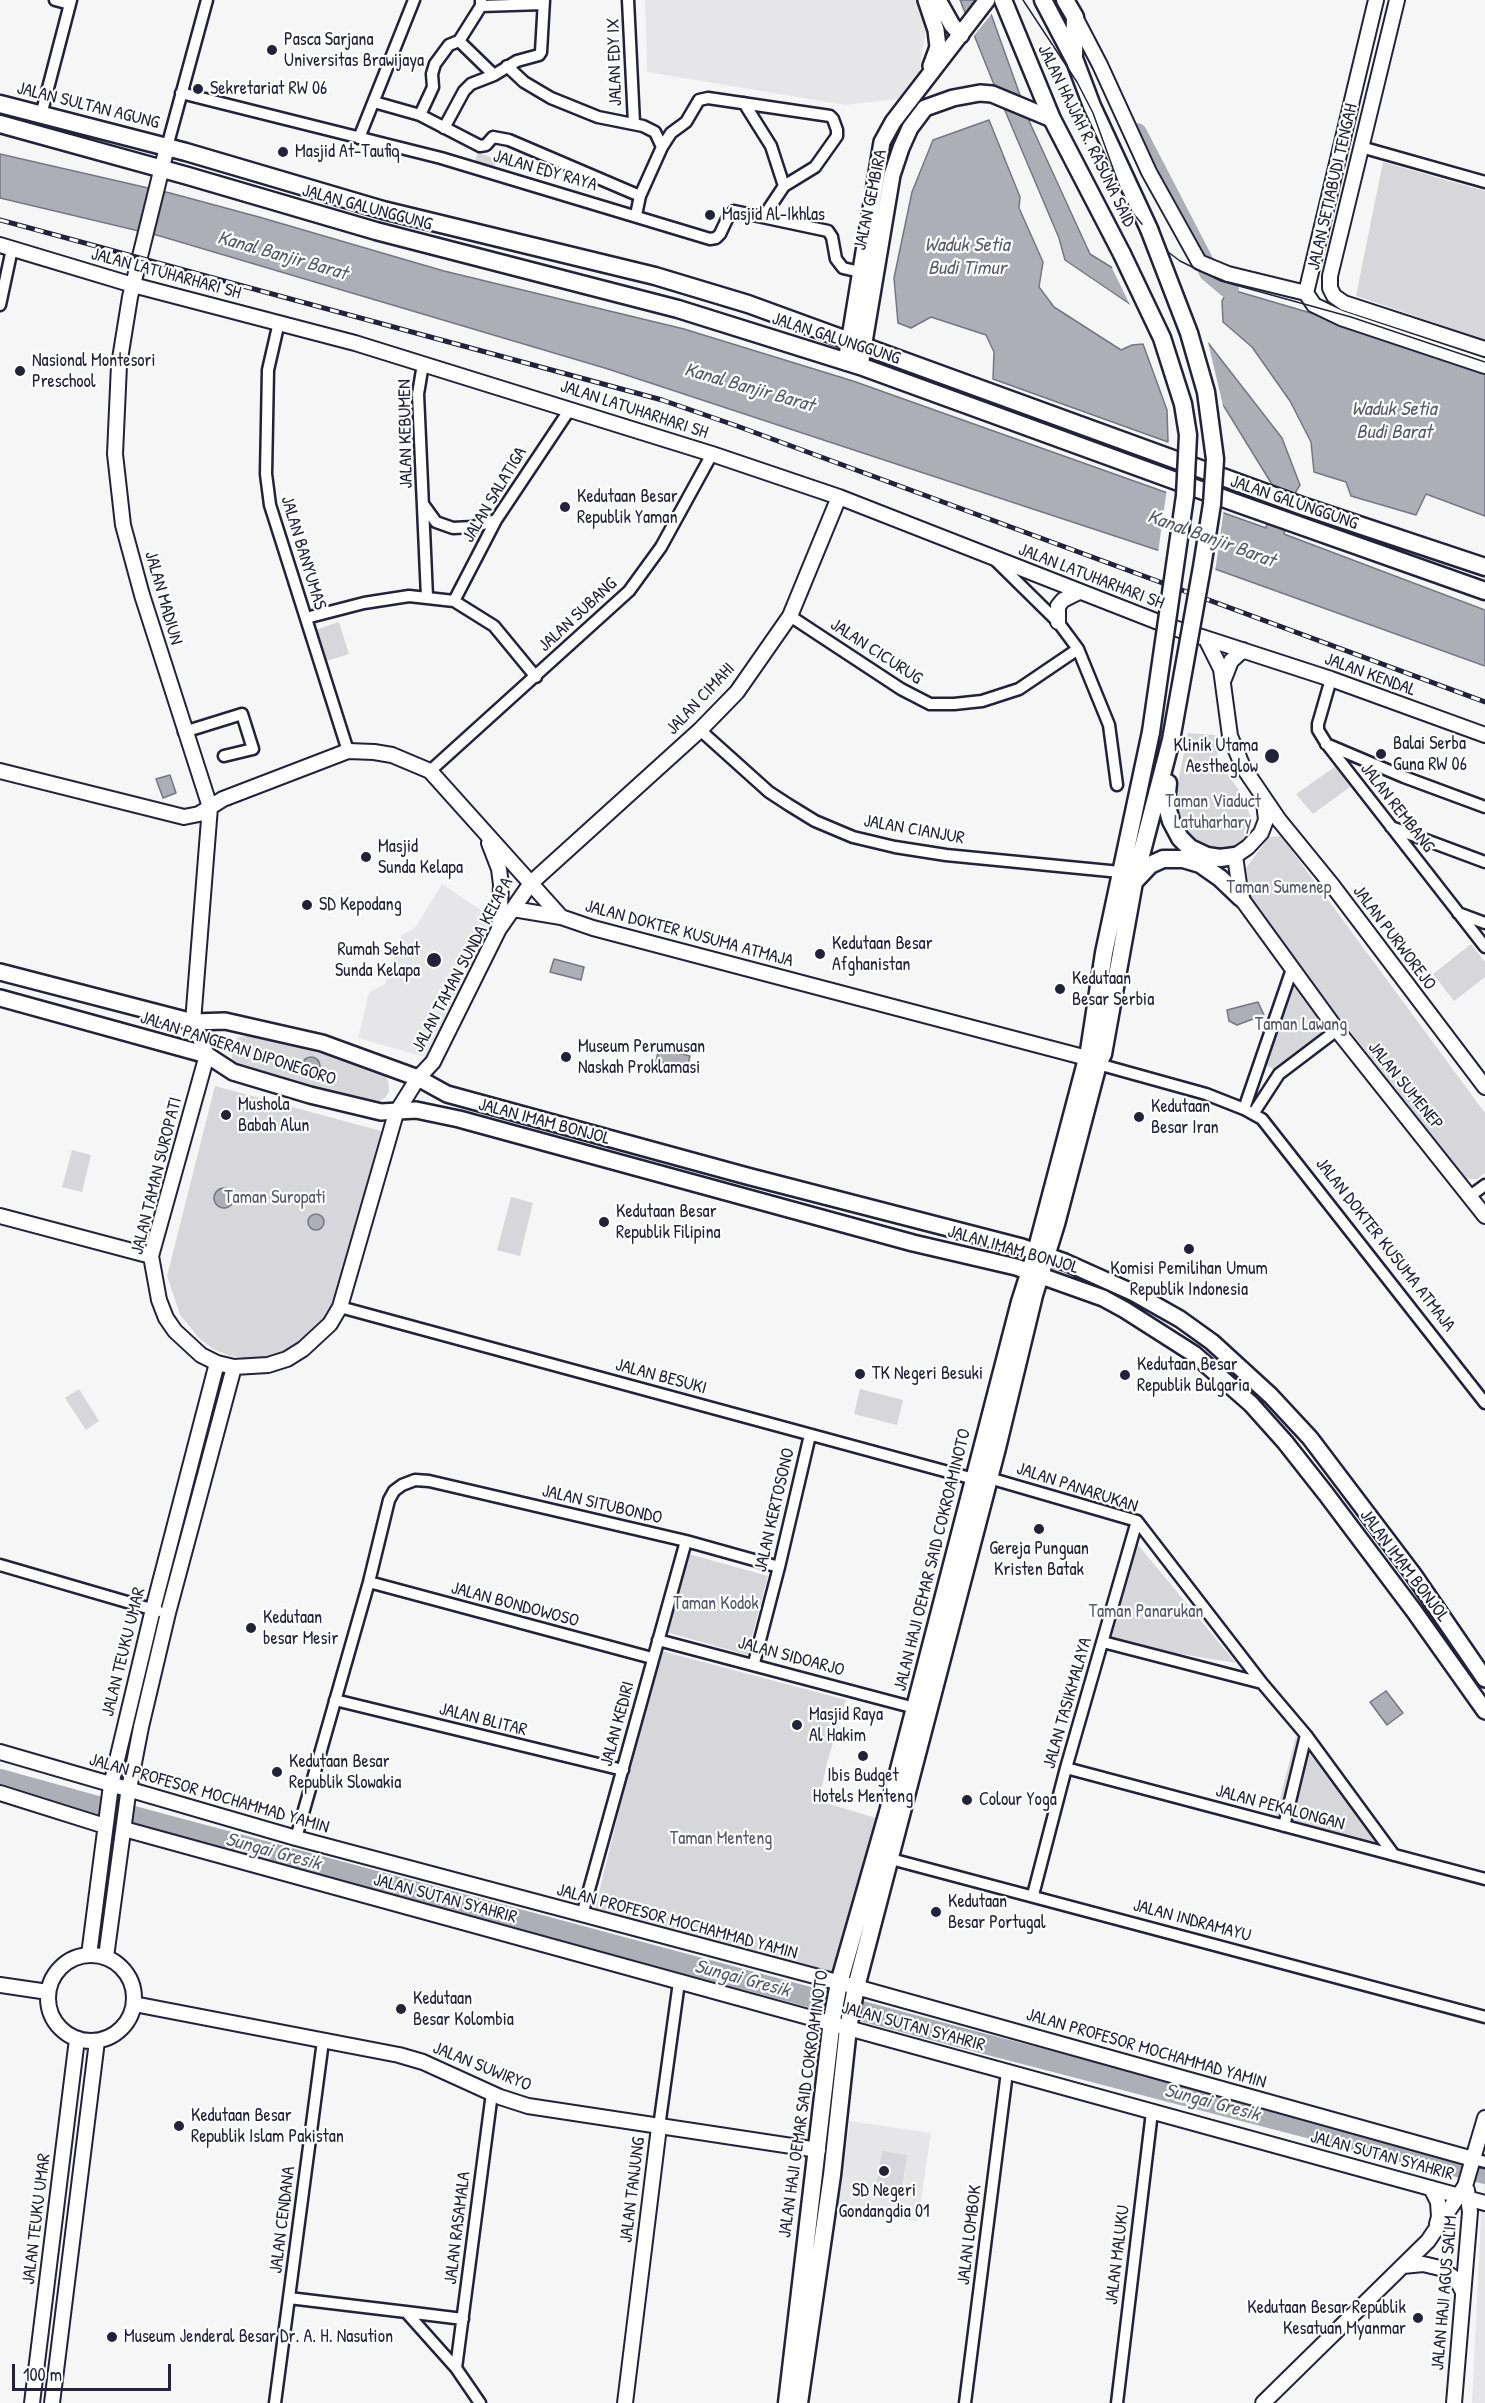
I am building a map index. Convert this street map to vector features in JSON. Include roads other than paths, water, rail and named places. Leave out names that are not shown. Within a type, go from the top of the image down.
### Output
[{"type":"main road","points":[[926,0],[936,30],[938,46],[928,77]]},
{"type":"main road","points":[[938,0],[952,25],[964,31]]},
{"type":"main road","name":"JALAN GEMBIRA","points":[[856,343],[860,272],[882,142],[893,122],[987,0]]},
{"type":"main road","name":"JALAN HAJJAH R. RASUNA SAID","points":[[1004,0],[1052,119],[1122,254],[1162,338],[1184,404],[1188,435],[1185,496],[1151,732]]},
{"type":"main road","name":"JALAN HAJJAH R. RASUNA SAID","points":[[1043,0],[1075,61],[1092,106],[1149,229],[1189,333],[1206,392],[1215,459],[1212,504],[1201,577],[1170,743]]},
{"type":"main road","points":[[1065,0],[1075,17]]},
{"type":"main road","name":"JALAN HAJJAH R. RASUNA SAID","points":[[1075,17],[1075,61]]},
{"type":"main road","name":"JALAN GEMBIRA","points":[[853,364],[892,175],[910,128],[925,108],[953,98],[980,93],[997,97],[1052,119]]},
{"type":"main road","points":[[7,106],[4,125],[161,172]]},
{"type":"main road","name":"JALAN SULTAN AGUNG","points":[[7,106],[167,147]]},
{"type":"main road","name":"JALAN GALUNGGUNG","points":[[167,147],[383,210],[655,276],[747,304],[1305,507],[1485,567]]},
{"type":"main road","name":"JALAN GALUNGGUNG","points":[[161,172],[376,231],[678,309],[853,364],[1485,591]]},
{"type":"main road","points":[[467,254],[471,232]]},
{"type":"main road","name":"JALAN HAJI OEMAR SAID COKROAMINOTO","points":[[787,2403],[801,2265],[838,1985],[981,1479],[1093,1061],[1104,953],[1151,732]]},
{"type":"main road","points":[[1170,743],[1171,769],[1166,803],[1174,829],[1190,848],[1207,856],[1220,858],[1235,856]]},
{"type":"main road","name":"JALAN HAJI OEMAR SAID COKROAMINOTO","points":[[1093,1061],[1103,1054],[1134,882],[1170,743]]},
{"type":"main road","points":[[1134,882],[1150,865],[1163,859],[1183,859],[1200,864],[1241,898]]},
{"type":"main road","name":"JALAN PANGERAN DIPONEGORO","points":[[0,972],[193,1022],[225,1021],[322,1043],[418,1078]]},
{"type":"main road","name":"JALAN PANGERAN DIPONEGORO","points":[[0,998],[207,1055],[233,1072],[284,1087],[381,1112],[396,1113]]},
{"type":"main road","name":"JALAN IMAM BONJOL","points":[[418,1078],[447,1094],[1041,1253],[1134,1293],[1180,1319],[1241,1367],[1310,1438],[1413,1574],[1485,1678]]},
{"type":"main road","name":"JALAN IMAM BONJOL","points":[[396,1113],[416,1110],[459,1119],[1035,1274],[1125,1310],[1194,1354],[1251,1404],[1326,1494],[1414,1611],[1485,1711]]},
{"type":"main road","points":[[742,1195],[747,1176]]},
{"type":"main road","name":"JALAN HAJI OEMAR SAID COKROAMINOTO","points":[[799,2403],[832,2175],[849,2026],[856,1989],[891,1859],[981,1479]]},
{"type":"street","points":[[41,115],[70,2],[55,0]]},
{"type":"street","points":[[167,147],[207,0]]},
{"type":"street","points":[[359,138],[414,0]]},
{"type":"street","name":"JALAN EDY IX","points":[[628,0],[634,123]]},
{"type":"street","name":"JALAN SETIABUDI TENGAH","points":[[1306,293],[1376,0]]},
{"type":"street","name":"JALAN SETIABUDI TENGAH","points":[[1397,0],[1330,276],[1331,292],[1344,303],[1485,349]]},
{"type":"street","points":[[420,115],[433,87],[432,74],[435,64],[449,45],[459,41],[481,3],[543,2],[542,52],[476,81],[464,91],[444,128]]},
{"type":"street","name":"JALAN SETIABUDI TENGAH","points":[[1075,17],[1100,65],[1149,172],[1199,262],[1257,282],[1306,293],[1314,305],[1335,316],[1485,366]]},
{"type":"street","points":[[459,41],[494,75]]},
{"type":"street","points":[[507,66],[524,82],[551,98],[598,117],[634,123],[655,132],[662,147]]},
{"type":"street","name":"JALAN EDY RAYA","points":[[181,93],[441,158],[710,239],[720,234],[728,217],[734,211],[828,231],[832,237],[836,259],[843,268],[860,272]]},
{"type":"street","points":[[636,215],[640,195],[662,147],[671,133],[686,122],[699,100],[708,98],[830,116],[833,119],[837,136],[815,167],[784,186],[764,216]]},
{"type":"street","points":[[374,102],[420,115],[483,147],[493,136],[509,140],[640,195]]},
{"type":"street","points":[[744,103],[771,146],[784,186]]},
{"type":"street","name":"JALAN MADIUN","points":[[167,147],[133,285],[119,365],[115,454],[123,525],[184,732],[210,807],[193,1022],[207,1055]]},
{"type":"street","points":[[1361,147],[1485,182]]},
{"type":"street","points":[[0,305],[6,247]]},
{"type":"street","name":"JALAN LATUHARHARI SH","points":[[6,247],[133,285],[279,322],[423,364],[711,454],[839,497],[1079,592],[1206,639],[1243,650]]},
{"type":"street","name":"JALAN BANYUMAS","points":[[279,322],[268,370],[266,474],[270,505],[348,751]]},
{"type":"street","points":[[1438,350],[1444,335]]},
{"type":"street","name":"JALAN KEBUMEN","points":[[423,364],[418,394],[427,597]]},
{"type":"street","name":"JALAN SALATIGA","points":[[454,601],[496,520],[570,409]]},
{"type":"street","name":"JALAN SUBANG","points":[[430,771],[629,591],[661,547],[711,454]]},
{"type":"street","name":"JALAN CIMAHI","points":[[531,884],[700,730],[737,692],[790,616],[839,497]]},
{"type":"street","name":"JALAN KEBUMEN","points":[[423,504],[436,522],[453,528],[473,527],[496,520]]},
{"type":"street","points":[[994,559],[1058,622],[1078,649],[1109,725],[1117,785]]},
{"type":"street","points":[[1058,622],[1058,606],[1063,600],[1079,592]]},
{"type":"street","points":[[306,618],[364,603],[409,596],[454,601],[494,626],[536,677]]},
{"type":"street","name":"JALAN CICURUG","points":[[790,616],[901,689],[930,704],[982,701],[1019,689],[1078,649]]},
{"type":"street","points":[[1206,639],[1218,660],[1224,679],[1230,736],[1237,756],[1262,795],[1271,818],[1248,848],[1235,856]]},
{"type":"street","points":[[1224,679],[1231,661],[1243,650]]},
{"type":"street","name":"JALAN KENDAL","points":[[1243,650],[1331,679],[1485,735]]},
{"type":"street","name":"JALAN REMBANG","points":[[1331,679],[1318,730],[1390,827],[1485,947]]},
{"type":"street","points":[[184,732],[242,714],[253,749],[224,756]]},
{"type":"street","name":"JALAN CIANJUR","points":[[700,730],[789,806],[815,821],[854,837],[895,847],[946,855],[1120,872]]},
{"type":"street","points":[[1326,743],[1404,777],[1485,807]]},
{"type":"street","name":"JALAN TAMAN SUNDA KELAPA","points":[[0,771],[184,817],[199,814],[223,799],[348,751],[392,755],[430,771],[531,884],[499,929],[433,1062],[418,1078],[396,1113]]},
{"type":"street","name":"JALAN PURWOREJO","points":[[1271,818],[1332,885],[1485,1087]]},
{"type":"street","points":[[1390,827],[1485,862]]},
{"type":"street","points":[[486,835],[499,869],[501,885],[499,929]]},
{"type":"street","name":"JALAN SUMENEP","points":[[1235,856],[1241,898],[1336,1030],[1485,1216]]},
{"type":"street","name":"JALAN DOKTER KUSUMA ATMAJA","points":[[531,884],[561,917]]},
{"type":"street","name":"JALAN DOKTER KUSUMA ATMAJA","points":[[513,909],[561,917],[593,928],[1093,1061],[1206,1094],[1249,1111],[1262,1119],[1485,1403]]},
{"type":"street","points":[[1458,912],[1485,923]]},
{"type":"street","points":[[1249,1111],[1260,1067],[1292,969]]},
{"type":"street","points":[[1249,1111],[1279,1074],[1336,1030]]},
{"type":"street","name":"JALAN TAMAN SUROPATI","points":[[207,1055],[151,1256],[159,1300],[166,1318],[188,1344],[201,1355],[217,1363],[234,1367],[254,1367],[287,1359],[318,1337],[330,1324],[340,1306],[396,1113]]},
{"type":"street","points":[[1260,1067],[1279,1074]]},
{"type":"street","points":[[1470,1196],[1485,1185]]},
{"type":"street","points":[[0,1216],[151,1256]]},
{"type":"street","name":"JALAN BESUKI","points":[[340,1306],[810,1435],[981,1479]]},
{"type":"street","name":"JALAN TEUKU UMAR","points":[[89,1955],[111,1787],[153,1609],[217,1363]]},
{"type":"street","name":"JALAN TEUKU UMAR","points":[[106,1957],[128,1792],[168,1613],[234,1367]]},
{"type":"street","name":"JALAN KERTOSONO","points":[[753,1663],[779,1567],[810,1435]]},
{"type":"street","name":"JALAN PANARUKAN","points":[[981,1479],[1137,1521],[1262,1683],[1306,1735],[1394,1855]]},
{"type":"street","name":"JALAN SITUBONDO","points":[[369,1582],[389,1500],[394,1491],[416,1480],[429,1480],[686,1542],[779,1567]]},
{"type":"street","name":"JALAN TASIKMALAYA","points":[[1033,1895],[1066,1768],[1137,1521]]},
{"type":"street","name":"JALAN KEDIRI","points":[[582,1914],[686,1542]]},
{"type":"street","points":[[0,1565],[168,1613]]},
{"type":"street","points":[[296,1838],[369,1582]]},
{"type":"street","name":"JALAN BONDOWOSO","points":[[369,1582],[652,1658]]},
{"type":"street","name":"JALAN SIDOARJO","points":[[657,1640],[753,1663],[915,1708]]},
{"type":"street","points":[[1103,1642],[1262,1683]]},
{"type":"street","name":"JALAN BLITAR","points":[[335,1700],[623,1770]]},
{"type":"street","points":[[1284,1826],[1306,1735]]},
{"type":"street","name":"JALAN PROFESOR MOCHAMMAD YAMIN","points":[[0,1752],[128,1792],[582,1914],[1477,2161]]},
{"type":"street","name":"JALAN PEKALONGAN","points":[[1066,1768],[1485,1879]]},
{"type":"street","points":[[0,1794],[106,1822]]},
{"type":"street","name":"JALAN SUTAN SYAHRIR","points":[[124,1825],[679,1982],[849,2026],[1007,2072],[1431,2188],[1465,2190],[1485,2203]]},
{"type":"street","name":"JALAN INDRAMAYU","points":[[891,1859],[1485,2017]]},
{"type":"street","points":[[89,1955],[106,1957],[118,1964],[128,1975],[134,1989],[134,2004],[130,2017],[122,2029],[110,2037],[97,2041],[77,2039],[60,2028],[50,2012],[48,1992],[57,1970],[77,1957],[89,1955]]},
{"type":"street","name":"JALAN TANJUNG","points":[[625,2403],[679,1982]]},
{"type":"street","points":[[0,1985],[48,1992]]},
{"type":"street","name":"JALAN SUWIRYO","points":[[134,2004],[399,2055],[423,2062],[492,2093],[528,2106],[818,2150]]},
{"type":"street","name":"JALAN TEUKU UMAR","points":[[32,2403],[77,2039]]},
{"type":"street","points":[[52,2403],[97,2041]]},
{"type":"street","name":"JALAN CENDANA","points":[[276,2403],[323,2041]]},
{"type":"street","name":"JALAN LOMBOK","points":[[965,2403],[1007,2072]]},
{"type":"street","name":"JALAN RASAMALA","points":[[456,2368],[492,2093]]},
{"type":"street","name":"JALAN MALUKU","points":[[1117,2403],[1152,2112]]},
{"type":"street","name":"JALAN HAJI AGUS SALIM","points":[[1454,2403],[1470,2212],[1465,2190],[1477,2161],[1485,2118]]},
{"type":"street","points":[[1431,2188],[1439,2211],[1435,2232]]},
{"type":"street","points":[[1263,2403],[1403,2266],[1435,2232],[1465,2190]]},
{"type":"street","points":[[1403,2266],[1423,2264],[1440,2268],[1457,2280],[1463,2292]]},
{"type":"street","points":[[50,2271],[69,2272]]},
{"type":"street","points":[[290,2298],[463,2319]]},
{"type":"street","points":[[406,2312],[456,2368],[480,2403]]},
{"type":"water","name":"Kanal Banjir Barat","points":[[960,0],[986,0],[1030,123],[1090,254],[1153,293],[1209,344],[1282,438],[1300,485],[1291,500],[1284,534],[1485,610],[1485,666],[1215,569],[608,369],[160,236],[0,198],[0,154],[170,193],[444,271],[684,329],[853,381],[1266,528],[1273,486],[1225,408],[1197,370],[1149,317],[1065,260],[1059,238]]},
{"type":"water","name":"Waduk Setia Budi Timur","points":[[989,120],[1020,197],[1019,208],[1043,262],[1039,287],[1054,307],[1121,350],[1132,345],[1143,344],[1167,410],[1168,442],[993,379],[994,352],[986,335],[931,317],[911,328],[898,323],[894,278],[912,192],[933,140]]},
{"type":"water","name":"Waduk Setia Budi Barat","points":[[1229,289],[1321,316],[1485,373],[1485,516],[1426,494],[1416,515],[1351,496],[1346,482],[1314,472],[1311,442],[1290,401],[1252,347],[1223,322],[1222,301]]},
{"type":"water","points":[[170,775],[176,793],[163,798],[156,779]]},
{"type":"water","points":[[554,959],[584,967],[581,980],[550,972]]},
{"type":"water","points":[[1258,1002],[1264,1015],[1237,1025],[1229,1021],[1227,1010]]},
{"type":"water","points":[[659,1048],[690,1056],[687,1069],[656,1061]]},
{"type":"water","points":[[311,1057],[317,1060],[320,1066],[317,1072],[311,1075],[305,1072],[302,1066],[305,1060]]},
{"type":"water","points":[[224,1188],[231,1191],[234,1198],[231,1205],[224,1208],[217,1205],[214,1198],[217,1191]]},
{"type":"water","points":[[313,1214],[319,1214],[324,1222],[322,1228],[313,1230],[308,1225],[308,1219]]},
{"type":"water","points":[[1386,1691],[1403,1713],[1387,1725],[1370,1702]]},
{"type":"waterway","points":[[1137,133],[1209,272],[1229,289]]},
{"type":"waterway","name":"Sungai Gresik","points":[[0,1779],[966,2039],[1485,2174]]},
{"type":"tram line","points":[[1023,0],[1077,82],[1093,113],[1119,185],[1132,212],[1160,246],[1180,261],[1221,281],[1351,317],[1485,362]]},
{"type":"railway","points":[[0,220],[662,400],[1485,702]]},
{"type":"place","name":"Pasca Sarjana Universitas Brawijaya","points":[[272,50]]},
{"type":"place","name":"Sekretariat RW 06","points":[[198,89]]},
{"type":"place","name":"Masjid At-Taufiq","points":[[283,152]]},
{"type":"place","name":"Masjid Al-Ikhlas","points":[[710,215]]},
{"type":"place","name":"Nasional Montesori Preschool","points":[[20,371]]},
{"type":"place","name":"Kedutaan Besar Republik Yaman","points":[[565,507]]},
{"type":"place","name":"Balai Serba Guna RW 06","points":[[1381,754]]},
{"type":"place","name":"Klinik Utama Aestheglow","points":[[1272,756]]},
{"type":"place","name":"Masjid Sunda Kelapa","points":[[366,857]]},
{"type":"place","name":"SD Kepodang","points":[[307,905]]},
{"type":"place","name":"Kedutaan Besar Afghanistan","points":[[820,954]]},
{"type":"place","name":"Rumah Sehat Sunda Kelapa","points":[[434,960]]},
{"type":"place","name":"Kedutaan Besar Serbia","points":[[1060,989]]},
{"type":"place","name":"Museum Perumusan Naskah Proklamasi","points":[[566,1057]]},
{"type":"place","name":"Mushola Babah Alun","points":[[226,1115]]},
{"type":"place","name":"Kedutaan Besar Iran","points":[[1139,1117]]},
{"type":"place","name":"Kedutaan Besar Republik Filipina","points":[[604,1222]]},
{"type":"place","name":"Komisi Pemilihan Umum Republik Indonesia","points":[[1189,1249]]},
{"type":"place","name":"TK Negeri Besuki","points":[[860,1374]]},
{"type":"place","name":"Kedutaan Besar Republik Bulgaria","points":[[1125,1375]]},
{"type":"place","name":"Gereja Punguan Kristen Batak","points":[[1039,1529]]},
{"type":"place","name":"Kedutaan besar Mesir","points":[[251,1628]]},
{"type":"place","name":"Masjid Raya Al Hakim","points":[[797,1725]]},
{"type":"place","name":"Ibis Budget Hotels Menteng","points":[[863,1756]]},
{"type":"place","name":"Kedutaan Besar Republik Slowakia","points":[[277,1772]]},
{"type":"place","name":"Colour Yoga","points":[[967,1800]]},
{"type":"place","name":"Kedutaan Besar Portugal","points":[[936,1912]]},
{"type":"place","name":"Kedutaan Besar Kolombia","points":[[401,2009]]},
{"type":"place","name":"Kedutaan Besar Republik Islam Pakistan","points":[[179,2126]]},
{"type":"place","name":"SD Negeri Gondangdia 01","points":[[884,2171]]},
{"type":"place","name":"Kedutaan Besar Republik Kesatuan Myanmar","points":[[1418,2318]]},
{"type":"place","name":"Museum Jenderal Besar Dr. A. H. Nasution","points":[[112,2337]]},
{"type":"park label","name":"Taman Viaduct Latuharhary","points":[[1213,812]]},
{"type":"park label","name":"Taman Sumenep","points":[[1279,888]]},
{"type":"park label","name":"Taman Lawang","points":[[1301,1025]]},
{"type":"park label","name":"Taman Suropati","points":[[275,1198]]},
{"type":"park label","name":"Taman Kodok","points":[[716,1604]]},
{"type":"park label","name":"Taman Panarukan","points":[[1146,1612]]},
{"type":"park label","name":"Taman Menteng","points":[[721,1839]]}]
